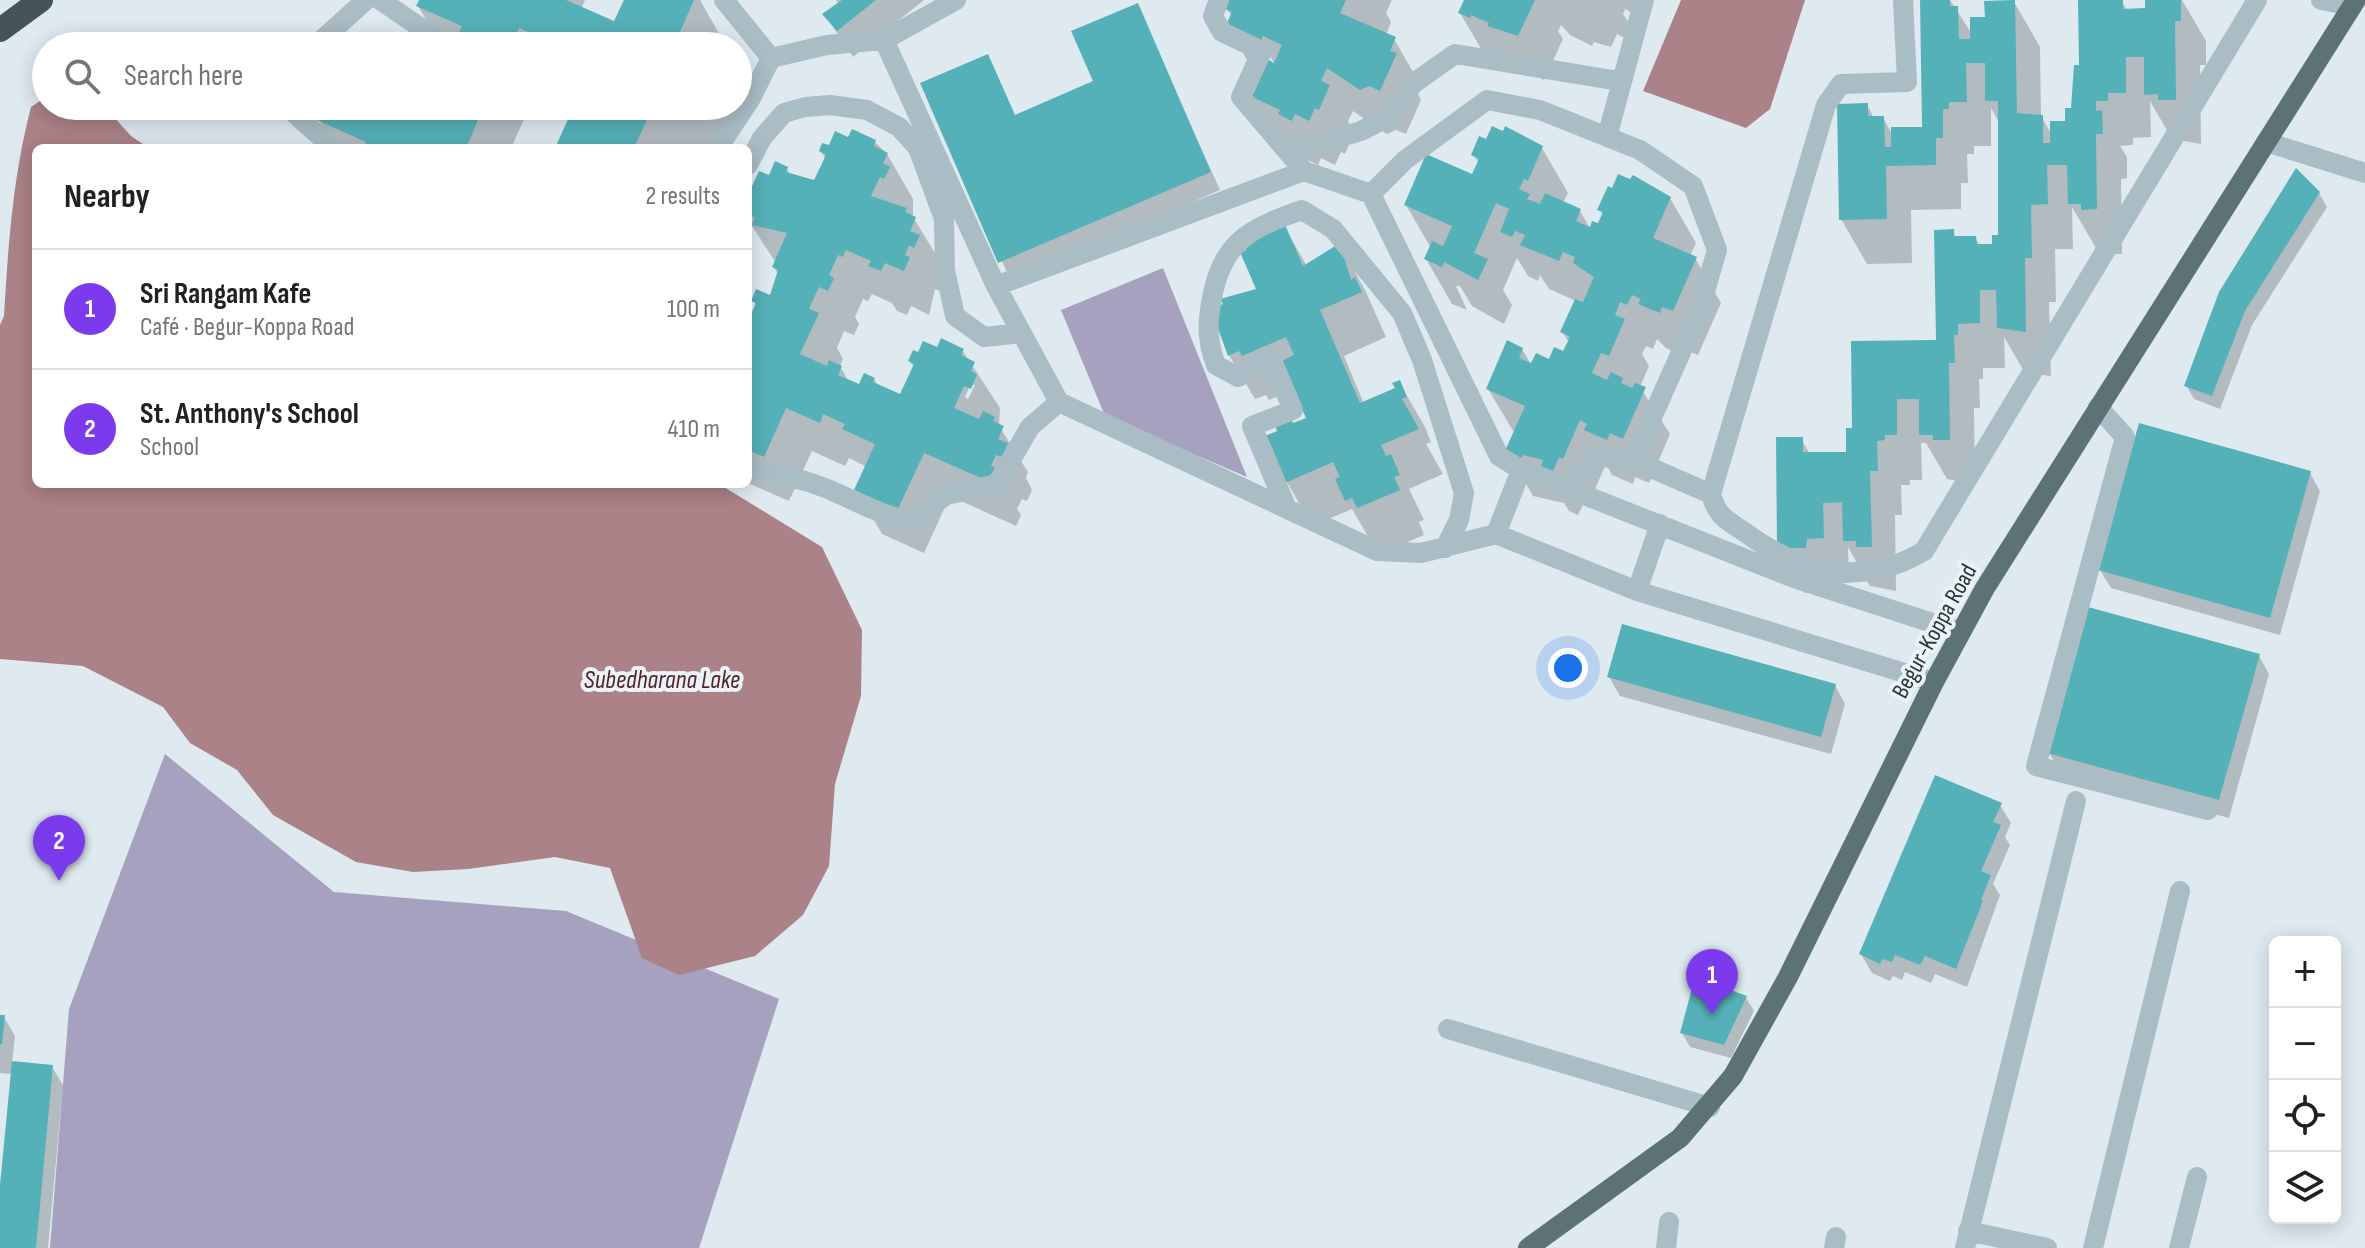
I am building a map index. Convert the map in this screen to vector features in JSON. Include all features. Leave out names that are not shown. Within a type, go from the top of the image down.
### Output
[{"type":"highway","points":[[0,30],[41,0]]},
{"type":"main road","name":"Begur-Koppa Road","points":[[1528,1248],[1680,1138],[1710,1107],[1748,1052],[1960,632],[2098,407],[2354,3]]},
{"type":"street","points":[[331,32],[366,0]]},
{"type":"street","points":[[380,0],[427,32]]},
{"type":"street","points":[[724,0],[750,32]]},
{"type":"street","points":[[771,58],[827,45],[884,40],[956,0]]},
{"type":"street","points":[[1219,0],[1213,16],[1222,32],[1262,51],[1241,97],[1304,171],[1371,194],[1499,456],[1521,470],[1794,578],[1960,632]]},
{"type":"street","points":[[1607,137],[1619,81],[1644,0]]},
{"type":"street","points":[[1903,0],[1907,82],[1841,84],[1826,105],[1711,494],[1715,511],[1777,556],[1828,571],[1870,573],[1898,566],[1924,551],[2257,0]]},
{"type":"street","points":[[2321,0],[2354,3]]},
{"type":"street","points":[[752,35],[771,58]]},
{"type":"street","points":[[884,40],[996,286],[1059,402],[1377,551],[1421,553],[1496,534],[1637,591],[1934,682]]},
{"type":"street","points":[[1281,143],[1318,144],[1361,131],[1388,117],[1414,83],[1455,54],[1619,81]]},
{"type":"street","points":[[752,96],[771,58]]},
{"type":"street","points":[[1371,194],[1405,160],[1487,100],[1540,110],[1640,150],[1693,186],[1717,250],[1699,312],[1633,460]]},
{"type":"street","points":[[752,157],[762,138],[784,113],[805,107],[830,105],[867,110],[899,127],[918,148],[944,219],[945,270],[955,316],[984,337],[1022,333]]},
{"type":"street","points":[[302,120],[329,144]]},
{"type":"street","points":[[721,144],[736,120]]},
{"type":"street","points":[[2266,142],[2365,173]]},
{"type":"street","points":[[996,286],[1304,171]]},
{"type":"street","points":[[1287,509],[1252,426],[1293,410],[1271,358],[1238,377],[1216,365],[1207,324],[1217,269],[1232,246],[1266,223],[1302,210],[1333,229],[1402,313],[1422,360],[1464,493],[1459,520],[1445,548]]},
{"type":"street","points":[[752,468],[768,474],[807,481],[897,519],[914,520],[946,495],[997,484],[1030,427],[1059,402]]},
{"type":"street","points":[[2098,407],[2125,437],[2036,766],[2208,810]]},
{"type":"street","points":[[1565,487],[1601,457],[1633,460],[1711,494]]},
{"type":"street","points":[[1496,534],[1521,470]]},
{"type":"street","points":[[1637,591],[1660,524]]},
{"type":"street","points":[[2047,1248],[1966,1240],[2076,801]]},
{"type":"street","points":[[2093,1248],[2180,891]]},
{"type":"street","points":[[1448,1029],[1710,1107]]},
{"type":"street","points":[[2179,1248],[2197,1177]]},
{"type":"street","points":[[1666,1248],[1669,1222]]},
{"type":"shaded area","points":[[1163,268],[1247,477],[1105,416],[1061,310]]},
{"type":"shaded area","points":[[165,754],[334,892],[566,911],[779,999],[699,1248],[50,1248],[69,1009]]},
{"type":"water","points":[[1681,0],[1805,0],[1770,109],[1746,128],[1643,91]]},
{"type":"water","name":"Subedharana Lake","points":[[31,107],[32,120],[117,120],[143,144],[32,144],[32,488],[726,488],[822,547],[862,630],[861,696],[835,784],[829,866],[803,915],[755,956],[679,975],[642,958],[610,868],[555,857],[468,869],[413,872],[356,862],[273,815],[237,770],[190,743],[163,707],[83,666],[0,659],[0,325],[4,316],[12,211]]},
{"type":"building","points":[[419,0],[566,0],[614,21],[624,0],[694,0],[680,32],[528,32],[519,28],[517,32],[459,32],[462,26],[416,6]]},
{"type":"building","points":[[842,0],[876,0],[837,31],[822,14]]},
{"type":"building","points":[[1229,0],[1346,0],[1340,13],[1396,37],[1390,51],[1397,53],[1380,91],[1369,86],[1360,90],[1327,68],[1321,81],[1330,85],[1319,110],[1315,108],[1309,121],[1295,114],[1292,121],[1278,114],[1280,110],[1250,96],[1267,59],[1274,63],[1282,45],[1263,36],[1260,43],[1225,27],[1232,12],[1225,9]]},
{"type":"building","points":[[1464,0],[1535,0],[1518,36],[1487,26],[1489,23],[1471,15],[1470,18],[1458,13]]},
{"type":"building","points":[[1920,0],[1950,0],[1950,6],[1958,6],[1959,39],[1970,39],[1970,17],[1985,17],[1984,1],[2015,0],[2017,113],[2043,115],[2043,143],[2050,143],[2050,121],[2065,121],[2065,108],[2071,108],[2074,65],[2079,65],[2078,0],[2123,0],[2123,9],[2145,8],[2145,0],[2181,0],[2181,21],[2175,21],[2176,100],[2158,100],[2158,94],[2144,95],[2144,57],[2126,57],[2126,93],[2108,93],[2108,101],[2096,101],[2096,111],[2102,110],[2103,134],[2096,134],[2097,209],[2081,210],[2081,204],[2068,204],[2067,165],[2047,165],[2048,204],[2031,205],[2032,258],[2025,258],[2026,332],[1997,328],[1996,290],[1980,290],[1980,323],[1958,324],[1958,335],[1954,335],[1955,363],[1949,363],[1950,440],[1933,440],[1933,435],[1919,435],[1919,399],[1897,399],[1897,435],[1885,435],[1885,440],[1877,441],[1878,471],[1870,471],[1872,547],[1856,547],[1856,541],[1843,541],[1842,502],[1823,503],[1824,538],[1807,539],[1806,548],[1777,548],[1776,437],[1803,437],[1803,452],[1846,452],[1846,428],[1852,428],[1851,341],[1936,340],[1934,230],[1954,229],[1954,236],[1976,236],[1977,244],[1992,244],[1992,235],[1998,235],[1998,101],[1985,101],[1985,63],[1966,63],[1967,102],[1949,102],[1949,109],[1943,109],[1943,138],[1936,138],[1936,165],[1886,166],[1887,219],[1839,220],[1837,104],[1868,103],[1868,116],[1884,116],[1885,147],[1891,147],[1891,127],[1922,127]]},
{"type":"building","points":[[1138,3],[1211,172],[998,263],[920,83],[988,54],[1015,115],[1093,81],[1071,31]]},
{"type":"building","points":[[317,120],[478,120],[468,144],[366,142]]},
{"type":"building","points":[[568,120],[647,120],[636,144],[557,144]]},
{"type":"building","points":[[1492,126],[1503,131],[1505,126],[1543,146],[1528,181],[1524,179],[1519,189],[1530,194],[1527,199],[1540,204],[1545,193],[1581,209],[1576,221],[1590,227],[1592,221],[1598,223],[1603,212],[1597,210],[1608,186],[1612,188],[1618,174],[1630,179],[1633,175],[1671,197],[1653,238],[1697,257],[1673,311],[1662,307],[1660,313],[1638,304],[1641,299],[1632,295],[1627,305],[1620,302],[1615,315],[1625,319],[1609,356],[1601,353],[1592,373],[1607,380],[1611,372],[1623,378],[1621,383],[1632,388],[1635,383],[1646,387],[1623,439],[1610,433],[1607,440],[1584,430],[1587,424],[1580,420],[1563,459],[1559,457],[1553,471],[1541,466],[1543,460],[1523,455],[1521,458],[1505,451],[1525,406],[1486,389],[1507,340],[1523,348],[1519,358],[1531,363],[1536,353],[1549,359],[1554,347],[1563,351],[1570,337],[1560,332],[1575,299],[1583,302],[1594,277],[1573,263],[1575,257],[1563,252],[1559,261],[1520,245],[1525,235],[1515,231],[1512,237],[1500,232],[1509,209],[1496,203],[1474,253],[1488,259],[1478,280],[1444,262],[1442,267],[1424,259],[1432,241],[1443,246],[1452,226],[1404,205],[1426,154],[1472,174],[1479,159],[1471,155],[1479,136],[1486,139]]},
{"type":"building","points":[[852,129],[876,140],[874,146],[888,153],[883,163],[890,167],[884,179],[880,177],[871,196],[907,208],[905,212],[916,217],[910,231],[920,235],[914,248],[909,245],[905,255],[910,257],[904,271],[885,263],[881,271],[868,266],[871,261],[846,250],[843,257],[838,255],[829,275],[834,278],[828,291],[819,287],[809,309],[819,313],[800,354],[827,366],[829,360],[842,366],[838,375],[859,384],[864,373],[875,378],[873,382],[900,394],[914,364],[908,361],[913,350],[918,352],[923,341],[937,347],[941,338],[964,349],[961,355],[975,362],[971,371],[977,374],[971,389],[964,386],[954,408],[979,419],[983,411],[995,417],[993,421],[1004,426],[998,439],[1008,443],[1002,457],[996,455],[991,466],[996,468],[990,482],[924,453],[898,509],[854,490],[875,444],[842,429],[845,424],[823,414],[820,423],[786,408],[764,457],[752,452],[752,312],[756,303],[752,299],[756,289],[770,295],[778,270],[772,267],[787,233],[752,225],[755,218],[752,216],[752,186],[759,171],[769,175],[775,161],[788,167],[786,172],[814,180],[826,155],[819,151],[822,143],[829,145],[835,131],[848,137]]},
{"type":"building","points":[[2296,168],[2320,192],[2245,311],[2212,396],[2184,386],[2219,292]]},
{"type":"building","points":[[1283,220],[1303,266],[1340,243],[1351,280],[1355,277],[1362,292],[1320,310],[1360,403],[1395,388],[1392,383],[1400,380],[1407,397],[1402,399],[1419,429],[1381,445],[1386,456],[1391,454],[1400,475],[1394,477],[1400,490],[1357,508],[1352,498],[1345,501],[1335,479],[1340,477],[1333,462],[1285,483],[1265,436],[1277,431],[1275,425],[1291,418],[1293,423],[1306,418],[1281,361],[1294,355],[1286,337],[1242,356],[1239,351],[1228,356],[1211,309],[1223,304],[1220,299],[1256,289],[1240,252],[1246,250],[1242,242]]},
{"type":"building","points":[[2139,423],[2311,471],[2270,618],[2098,570]]},
{"type":"building","points":[[2088,607],[2260,654],[2219,800],[2047,753]]},
{"type":"building","points":[[1622,624],[1836,684],[1821,737],[1607,677]]},
{"type":"building","points":[[1935,775],[2002,803],[1993,822],[2001,825],[1981,871],[1991,875],[1956,969],[1925,956],[1920,965],[1895,955],[1892,962],[1882,959],[1880,964],[1859,954]]},
{"type":"building","points":[[1695,977],[1747,996],[1724,1045],[1680,1033]]},
{"type":"building","points":[[0,1015],[5,1015],[2,1044],[0,1044]]},
{"type":"building","points":[[12,1061],[53,1065],[36,1248],[0,1248],[0,1185]]},
{"type":"place","name":"St. Anthony's School","points":[[59,881]]},
{"type":"place","name":"Sri Rangam Kafe","points":[[1712,1015]]}]
